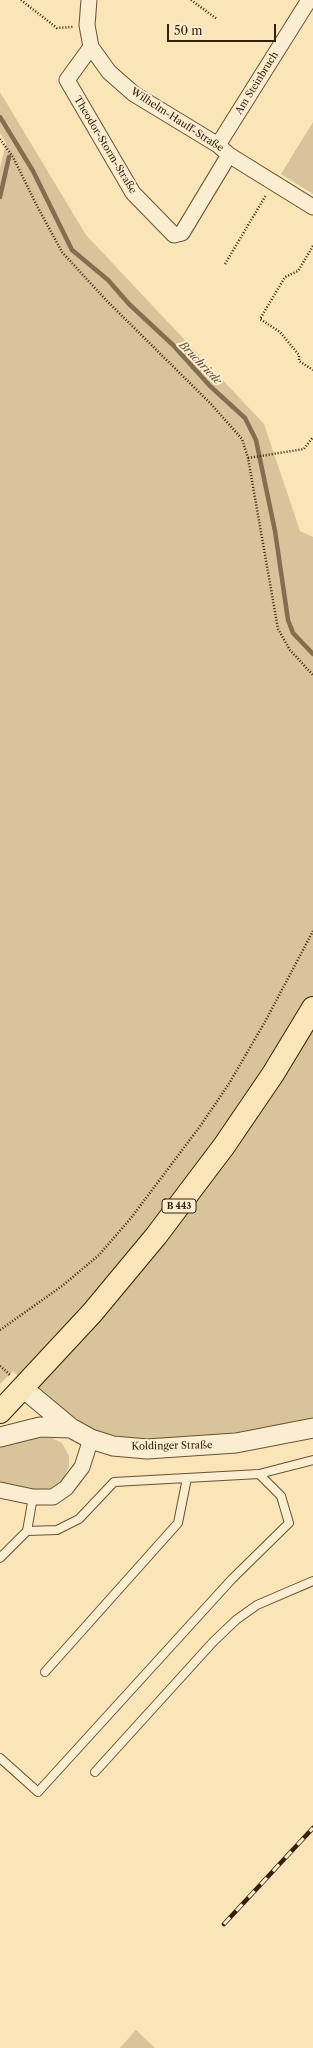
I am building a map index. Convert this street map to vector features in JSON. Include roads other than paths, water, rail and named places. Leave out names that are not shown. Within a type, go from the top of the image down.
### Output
[{"type":"main road","name":"B 443","points":[[0,1412],[92,1313],[156,1236],[238,1126],[273,1074],[313,1008]]},
{"type":"street","name":"Wilhelm-Hauff-Straße","points":[[89,0],[87,25],[91,47],[109,72],[134,94],[313,207]]},
{"type":"street","name":"Am Steinbruch","points":[[224,150],[309,0]]},
{"type":"street","name":"Theodor-Storm-Straße","points":[[91,47],[67,80],[133,193],[174,235],[182,233],[224,150]]},
{"type":"street","name":"Koldinger Straße","points":[[23,1388],[71,1428],[91,1439],[113,1446],[183,1448],[236,1443],[313,1428]]},
{"type":"street","points":[[0,1437],[40,1427],[71,1428]]},
{"type":"street","points":[[0,1490],[33,1497],[53,1497],[66,1488],[82,1467],[91,1439]]},
{"type":"lane","points":[[27,1531],[57,1530],[79,1519],[114,1482],[259,1474],[313,1460]]},
{"type":"lane","points":[[0,1758],[38,1792],[232,1579],[289,1523],[281,1496],[259,1474]]},
{"type":"lane","points":[[46,1672],[178,1524],[187,1478]]},
{"type":"lane","points":[[0,1558],[27,1531],[33,1497]]},
{"type":"lane","points":[[95,1772],[213,1642],[236,1620],[257,1604],[313,1581]]},
{"type":"waterway","name":"Bruchriede","points":[[0,117],[33,171],[72,250],[108,280],[129,304],[173,345],[210,386],[245,418],[256,440],[275,531],[288,620],[293,633],[313,654]]},
{"type":"waterway","points":[[0,197],[9,157]]},
{"type":"railway","points":[[224,1924],[313,1828]]}]
